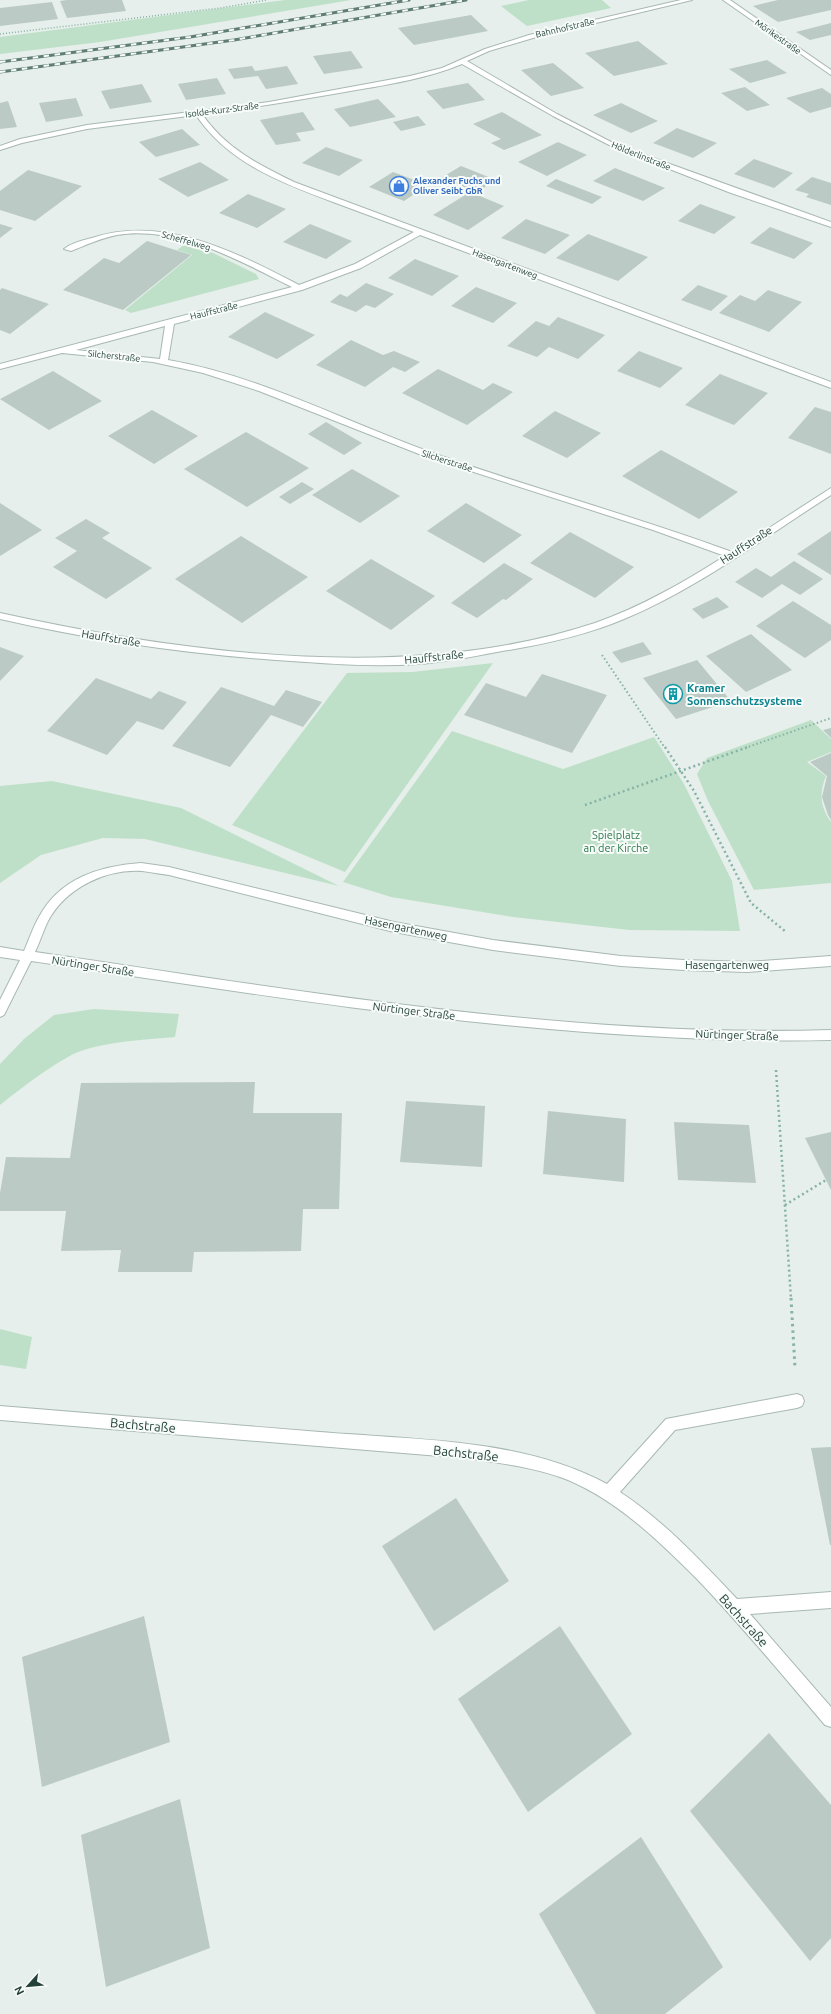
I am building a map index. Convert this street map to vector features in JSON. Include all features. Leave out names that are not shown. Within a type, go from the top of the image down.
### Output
[{"type":"street","name":"Bahnhofstraße","points":[[444,70],[487,50],[525,38],[689,0]]},
{"type":"street","name":"Mörikestraße","points":[[726,0],[831,73]]},
{"type":"street","name":"Hölderlinstraße","points":[[464,62],[555,115],[615,146],[726,189],[831,225]]},
{"type":"street","name":"Isolde-Kurz-Straße","points":[[0,148],[20,141],[87,127],[198,113],[326,94],[444,70]]},
{"type":"street","name":"Hasengartenweg","points":[[198,113],[207,129],[243,158],[268,172],[316,194],[831,385]]},
{"type":"street","name":"Scheffelweg","points":[[68,249],[118,232],[156,232],[220,251],[254,265],[299,288]]},
{"type":"street","name":"Hauffstraße","points":[[0,367],[299,288],[358,266],[420,232]]},
{"type":"street","points":[[164,362],[170,322]]},
{"type":"street","name":"Silcherstraße","points":[[64,350],[164,362],[208,371],[242,382],[428,455],[680,535],[732,555]]},
{"type":"street","name":"Hauffstraße","points":[[0,616],[143,643],[201,651],[330,660],[398,661],[426,659],[525,644],[584,630],[637,610],[732,555],[831,491]]},
{"type":"street","name":"Hasengartenweg","points":[[0,1012],[28,956],[44,918],[64,893],[89,877],[115,869],[141,867],[169,871],[394,927],[493,945],[621,961],[684,966],[747,967],[831,961]]},
{"type":"street","name":"Nürtinger Straße","points":[[0,952],[239,988],[474,1019],[556,1026],[702,1034],[772,1037],[831,1035]]},
{"type":"street","points":[[609,1493],[671,1424],[797,1401]]},
{"type":"street","name":"Bachstraße","points":[[0,1413],[471,1452],[521,1459],[570,1474],[609,1493],[646,1520],[735,1607],[831,1719]]},
{"type":"street","points":[[735,1607],[831,1600]]},
{"type":"path","points":[[0,34],[220,8],[267,0]]},
{"type":"path","points":[[584,630],[694,791],[751,902]]},
{"type":"path","points":[[585,805],[831,718]]},
{"type":"path","points":[[776,1070],[797,1401]]},
{"type":"path","points":[[785,1205],[826,1180]]},
{"type":"green space","points":[[285,0],[351,0],[100,42],[0,54],[0,37]]},
{"type":"green space","points":[[529,0],[602,0],[611,8],[527,26],[501,6]]},
{"type":"green space","points":[[184,245],[213,253],[256,274],[259,279],[131,313],[125,310],[192,255],[177,250]]},
{"type":"green space","points":[[493,663],[345,872],[232,825],[347,673],[412,672]]},
{"type":"green space","points":[[811,720],[831,739],[831,752],[807,762],[826,776],[822,788],[822,800],[827,816],[831,822],[831,883],[754,890],[708,801],[697,774],[707,758]]},
{"type":"green space","name":"Spielplatz an der Kirche","points":[[452,731],[563,769],[654,737],[684,784],[732,881],[740,931],[629,930],[513,917],[391,897],[343,882]]},
{"type":"green space","points":[[52,781],[181,808],[339,886],[145,839],[103,838],[41,855],[0,883],[0,786]]},
{"type":"green space","points":[[94,1009],[179,1014],[175,1037],[113,1043],[78,1052],[48,1069],[0,1105],[0,1064],[24,1039],[54,1015]]},
{"type":"green space","points":[[0,1329],[32,1337],[26,1369],[0,1365]]},
{"type":"building","points":[[122,0],[126,11],[67,18],[60,1]]},
{"type":"building","points":[[778,0],[831,0],[831,10],[778,22],[753,6]]},
{"type":"building","points":[[52,2],[58,19],[0,26],[0,8]]},
{"type":"building","points":[[471,15],[488,31],[414,45],[398,28]]},
{"type":"building","points":[[831,23],[831,35],[810,40],[796,32]]},
{"type":"building","points":[[638,41],[668,64],[614,76],[585,53]]},
{"type":"building","points":[[351,51],[363,68],[324,74],[313,56]]},
{"type":"building","points":[[767,60],[787,73],[750,83],[729,69]]},
{"type":"building","points":[[553,63],[584,88],[551,96],[521,70]]},
{"type":"building","points":[[252,66],[255,71],[287,66],[298,84],[266,89],[258,76],[234,79],[228,69]]},
{"type":"building","points":[[217,78],[226,94],[186,100],[178,84]]},
{"type":"building","points":[[468,83],[485,100],[443,109],[426,91]]},
{"type":"building","points":[[142,84],[152,102],[110,109],[101,91]]},
{"type":"building","points":[[745,87],[770,105],[747,111],[721,93]]},
{"type":"building","points":[[822,88],[831,94],[831,107],[810,113],[786,98]]},
{"type":"building","points":[[76,98],[83,116],[46,122],[39,103]]},
{"type":"building","points":[[378,99],[396,117],[350,127],[334,109]]},
{"type":"building","points":[[8,101],[17,127],[0,129],[0,103]]},
{"type":"building","points":[[621,103],[658,121],[631,133],[593,115]]},
{"type":"building","points":[[303,112],[315,130],[296,133],[301,141],[276,145],[260,120]]},
{"type":"building","points":[[502,112],[542,135],[504,150],[491,143],[501,139],[473,124]]},
{"type":"building","points":[[418,116],[426,125],[401,131],[393,122]]},
{"type":"building","points":[[677,128],[717,143],[693,158],[653,143]]},
{"type":"building","points":[[182,129],[200,145],[156,157],[139,142]]},
{"type":"building","points":[[558,142],[587,155],[547,176],[518,162]]},
{"type":"building","points":[[326,147],[363,160],[339,176],[302,163]]},
{"type":"building","points":[[754,159],[793,173],[774,188],[734,174]]},
{"type":"building","points":[[200,162],[229,180],[188,197],[158,179]]},
{"type":"building","points":[[461,166],[496,180],[477,192],[441,178]]},
{"type":"building","points":[[615,168],[665,188],[643,201],[593,181]]},
{"type":"building","points":[[28,170],[82,186],[35,221],[0,210],[0,191]]},
{"type":"building","name":"Alexander Fuchs und Oliver Seibt GbR","points":[[393,172],[428,185],[404,201],[369,187]]},
{"type":"building","points":[[812,177],[831,183],[831,205],[806,197],[809,194],[795,190]]},
{"type":"building","points":[[556,179],[602,197],[592,204],[546,186]]},
{"type":"building","points":[[470,192],[504,206],[468,230],[433,215]]},
{"type":"building","points":[[248,194],[286,209],[257,228],[219,213]]},
{"type":"building","points":[[700,204],[736,217],[714,234],[678,221]]},
{"type":"building","points":[[526,219],[570,235],[545,254],[501,238]]},
{"type":"building","points":[[0,224],[13,228],[0,238]]},
{"type":"building","points":[[310,224],[352,241],[326,259],[283,242]]},
{"type":"building","points":[[770,227],[813,243],[794,259],[750,243]]},
{"type":"building","points":[[588,234],[648,257],[618,281],[556,258]]},
{"type":"building","points":[[147,241],[191,255],[123,310],[63,290],[104,258],[119,263]]},
{"type":"building","points":[[415,259],[459,276],[432,296],[388,278]]},
{"type":"building","points":[[366,283],[394,294],[375,308],[366,305],[356,312],[330,302],[340,294],[347,297]]},
{"type":"building","points":[[698,285],[728,296],[711,311],[681,300]]},
{"type":"building","points":[[476,287],[517,303],[493,323],[451,306]]},
{"type":"building","points":[[2,288],[49,304],[10,334],[0,330],[0,290]]},
{"type":"building","points":[[768,290],[802,302],[769,332],[719,313],[740,295],[755,301]]},
{"type":"building","points":[[265,312],[315,335],[277,359],[228,337]]},
{"type":"building","points":[[558,317],[605,335],[578,359],[549,347],[537,357],[507,346],[536,321],[549,326]]},
{"type":"building","points":[[351,340],[383,355],[394,351],[420,362],[405,372],[393,367],[365,387],[316,365]]},
{"type":"building","points":[[639,351],[683,368],[660,388],[617,371]]},
{"type":"building","points":[[438,369],[483,390],[493,383],[513,392],[467,425],[402,393]]},
{"type":"building","points":[[53,371],[102,401],[49,430],[0,399]]},
{"type":"building","points":[[720,374],[768,393],[734,425],[685,405]]},
{"type":"building","points":[[815,407],[831,412],[831,454],[788,438]]},
{"type":"building","points":[[152,410],[198,436],[154,464],[108,436]]},
{"type":"building","points":[[555,411],[601,433],[567,458],[522,436]]},
{"type":"building","points":[[326,422],[362,443],[344,455],[308,434]]},
{"type":"building","points":[[246,432],[309,468],[247,507],[184,469]]},
{"type":"building","points":[[661,450],[738,492],[699,519],[622,476]]},
{"type":"building","points":[[352,469],[400,496],[360,523],[312,495]]},
{"type":"building","points":[[302,482],[314,489],[290,504],[279,497]]},
{"type":"building","points":[[0,503],[42,530],[0,556]]},
{"type":"building","points":[[466,503],[522,535],[484,563],[427,531]]},
{"type":"building","points":[[86,519],[110,533],[102,538],[152,568],[106,599],[53,567],[77,551],[55,538]]},
{"type":"building","points":[[831,531],[831,575],[797,554]]},
{"type":"building","points":[[570,532],[634,567],[595,598],[530,563]]},
{"type":"building","points":[[241,536],[308,577],[242,623],[175,579]]},
{"type":"building","points":[[371,559],[435,596],[391,630],[326,591]]},
{"type":"building","points":[[794,561],[823,579],[800,595],[782,584],[762,598],[735,582],[756,568],[771,577]]},
{"type":"building","points":[[504,563],[533,579],[506,600],[503,599],[477,618],[451,603]]},
{"type":"building","points":[[717,597],[729,607],[703,619],[692,609]]},
{"type":"building","points":[[793,601],[831,625],[831,640],[805,658],[756,626]]},
{"type":"building","points":[[751,634],[792,670],[746,692],[706,656]]},
{"type":"building","points":[[643,642],[652,654],[621,663],[612,652]]},
{"type":"building","points":[[0,647],[24,656],[0,681]]},
{"type":"building","points":[[697,660],[731,701],[676,719],[643,678]]},
{"type":"building","points":[[542,674],[607,695],[572,753],[464,715],[486,683],[526,697]]},
{"type":"building","points":[[96,678],[151,699],[159,691],[187,702],[163,730],[137,721],[107,755],[47,731]]},
{"type":"building","points":[[221,687],[274,706],[286,690],[322,702],[303,727],[271,715],[230,767],[172,746]]},
{"type":"building","points":[[831,728],[831,738],[823,730]]},
{"type":"building","points":[[831,753],[831,820],[822,797],[827,776],[810,762]]},
{"type":"building","points":[[255,1082],[253,1113],[342,1113],[339,1209],[303,1209],[301,1251],[194,1252],[192,1272],[118,1272],[121,1250],[61,1251],[66,1211],[0,1211],[0,1193],[6,1157],[70,1158],[81,1083]]},
{"type":"building","points":[[406,1101],[485,1106],[482,1167],[400,1162]]},
{"type":"building","points":[[548,1111],[626,1119],[624,1182],[543,1174]]},
{"type":"building","points":[[674,1122],[749,1125],[756,1183],[678,1180]]},
{"type":"building","points":[[831,1132],[831,1190],[805,1138]]},
{"type":"building","points":[[831,1447],[831,1545],[830,1545],[811,1448]]},
{"type":"building","points":[[456,1498],[509,1581],[434,1631],[382,1546]]},
{"type":"building","points":[[144,1616],[170,1742],[42,1787],[22,1657]]},
{"type":"building","points":[[560,1626],[632,1734],[528,1812],[458,1699]]},
{"type":"building","points":[[769,1733],[831,1805],[831,1938],[810,1961],[690,1811]]},
{"type":"building","points":[[180,1799],[210,1948],[106,1987],[81,1835]]},
{"type":"building","points":[[641,1837],[723,1967],[665,2014],[596,2014],[539,1914]]},
{"type":"railway","points":[[0,62],[190,37],[409,0]]},
{"type":"railway","points":[[0,72],[234,40],[466,0]]},
{"type":"place","name":"Alexander Fuchs und Oliver Seibt GbR","points":[[399,186]]},
{"type":"place","name":"Kramer Sonnenschutzsysteme","points":[[673,694]]}]
